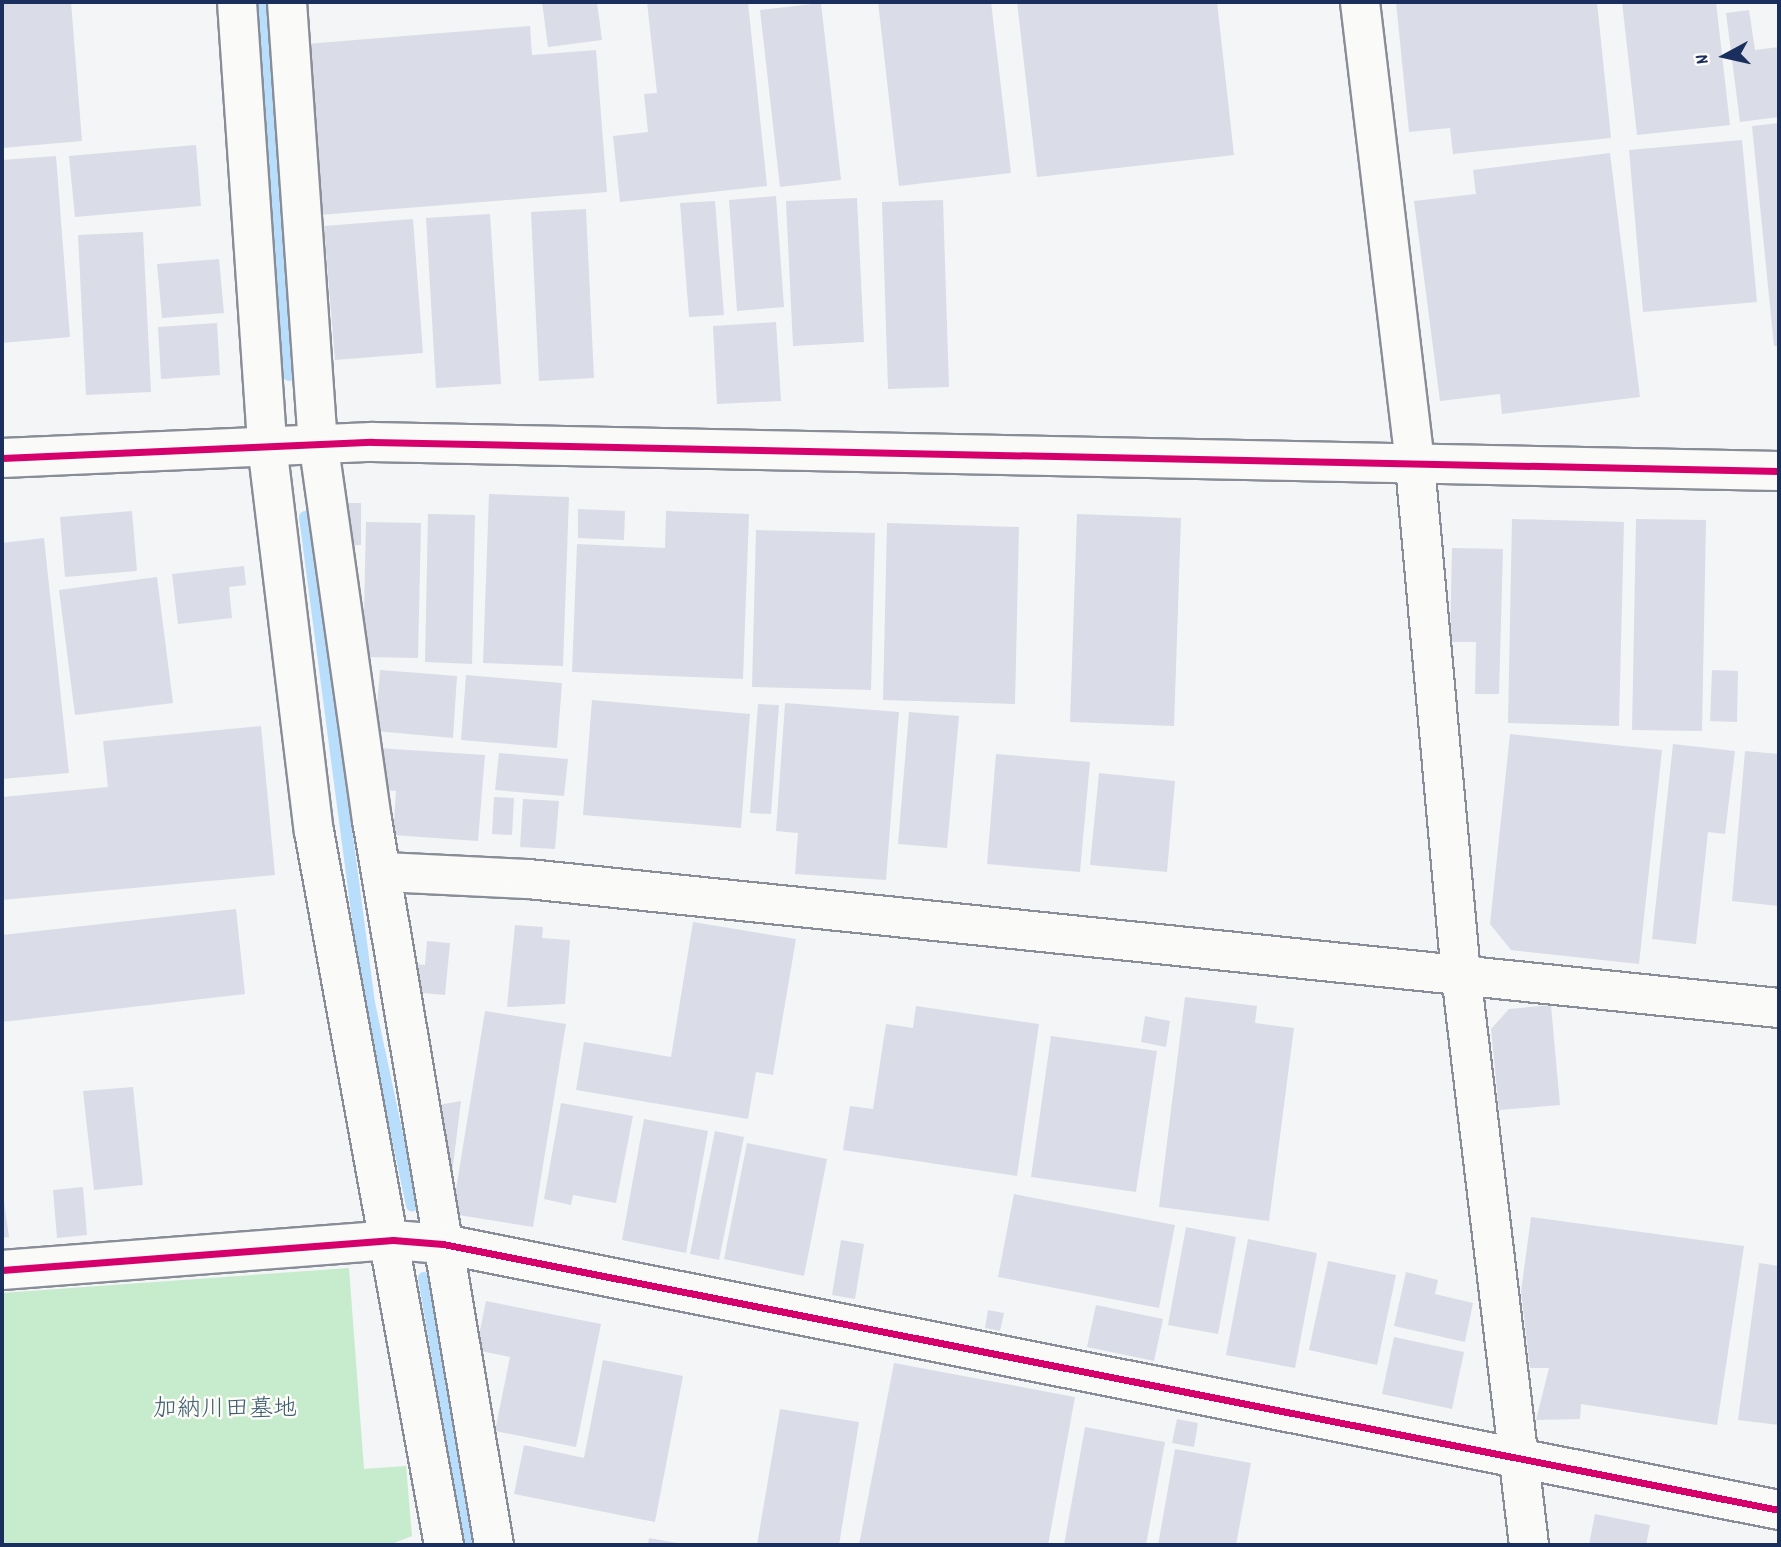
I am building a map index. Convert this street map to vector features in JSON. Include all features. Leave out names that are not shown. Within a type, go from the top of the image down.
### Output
[{"type":"street","points":[[237,2],[267,445],[314,831],[393,1240],[444,1545]]},
{"type":"street","points":[[287,2],[318,442],[383,872],[494,1545]]},
{"type":"street","points":[[1360,2],[1415,465],[1461,974],[1514,1456],[1529,1545]]},
{"type":"street","points":[[2,458],[318,442],[1779,471]]},
{"type":"street","points":[[383,872],[528,879],[1779,1008]]},
{"type":"street","points":[[2,1270],[393,1240],[443,1244],[1779,1510]]},
{"type":"green space","name":"加納川田墓地","points":[[349,1268],[364,1469],[406,1466],[412,1536],[389,1545],[2,1545],[2,1293]]},
{"type":"building","points":[[2,2],[71,2],[82,141],[2,148]]},
{"type":"building","points":[[542,2],[597,2],[602,40],[548,47]]},
{"type":"building","points":[[647,2],[748,2],[767,186],[620,202],[613,136],[648,132],[644,94],[657,93]]},
{"type":"building","points":[[878,2],[991,2],[1011,173],[899,186]]},
{"type":"building","points":[[1017,2],[1217,2],[1234,155],[1037,177]]},
{"type":"building","points":[[1396,2],[1597,2],[1611,138],[1453,154],[1450,128],[1409,132]]},
{"type":"building","points":[[1622,2],[1716,2],[1730,125],[1637,135]]},
{"type":"building","points":[[821,3],[841,180],[780,187],[760,10]]},
{"type":"building","points":[[1749,10],[1755,50],[1779,47],[1779,117],[1740,122],[1726,13]]},
{"type":"building","points":[[530,26],[532,55],[596,50],[607,192],[319,215],[306,44]]},
{"type":"building","points":[[1779,123],[1779,346],[1774,346],[1752,126]]},
{"type":"building","points":[[1742,140],[1757,302],[1643,312],[1629,150]]},
{"type":"building","points":[[196,145],[201,206],[75,217],[69,156]]},
{"type":"building","points":[[1610,153],[1640,397],[1502,414],[1500,394],[1440,401],[1414,201],[1476,194],[1473,170]]},
{"type":"building","points":[[56,156],[70,337],[2,343],[2,160]]},
{"type":"building","points":[[776,196],[784,307],[737,311],[729,200]]},
{"type":"building","points":[[857,198],[864,342],[793,346],[786,201]]},
{"type":"building","points":[[943,200],[949,387],[888,389],[882,202]]},
{"type":"building","points":[[715,201],[724,315],[689,317],[680,203]]},
{"type":"building","points":[[586,209],[594,378],[539,381],[531,212]]},
{"type":"building","points":[[490,214],[501,384],[436,388],[426,218]]},
{"type":"building","points":[[413,219],[423,353],[335,360],[324,226]]},
{"type":"building","points":[[143,232],[151,392],[86,395],[78,235]]},
{"type":"building","points":[[219,259],[224,313],[162,318],[157,264]]},
{"type":"building","points":[[776,322],[781,401],[717,404],[713,326]]},
{"type":"building","points":[[217,323],[220,375],[161,379],[158,327]]},
{"type":"building","points":[[489,494],[569,497],[563,666],[483,663]]},
{"type":"building","points":[[339,503],[361,503],[361,545],[339,546]]},
{"type":"building","points":[[578,509],[625,511],[624,540],[578,538]]},
{"type":"building","points":[[132,511],[137,571],[65,577],[60,517]]},
{"type":"building","points":[[666,511],[749,514],[743,679],[572,672],[577,544],[665,548]]},
{"type":"building","points":[[428,514],[475,515],[472,664],[425,662]]},
{"type":"building","points":[[1077,514],[1181,518],[1174,726],[1070,722]]},
{"type":"building","points":[[1512,519],[1624,522],[1619,726],[1508,723]]},
{"type":"building","points":[[1636,519],[1706,520],[1702,731],[1632,730]]},
{"type":"building","points":[[366,522],[421,523],[418,658],[363,657]]},
{"type":"building","points":[[887,523],[1019,527],[1015,704],[883,700]]},
{"type":"building","points":[[756,530],[875,533],[871,690],[752,687]]},
{"type":"building","points":[[44,538],[69,773],[2,779],[2,543]]},
{"type":"building","points":[[1452,548],[1503,549],[1499,694],[1475,694],[1476,642],[1450,642]]},
{"type":"building","points":[[244,566],[246,585],[229,587],[232,618],[178,624],[172,574]]},
{"type":"building","points":[[157,577],[173,703],[75,715],[59,590]]},
{"type":"building","points":[[380,670],[457,676],[453,738],[375,731]]},
{"type":"building","points":[[1712,670],[1738,671],[1737,722],[1710,721]]},
{"type":"building","points":[[466,675],[562,683],[557,748],[461,740]]},
{"type":"building","points":[[592,700],[750,714],[741,828],[583,815]]},
{"type":"building","points":[[785,703],[899,712],[886,880],[795,874],[798,833],[776,831]]},
{"type":"building","points":[[758,704],[779,705],[771,814],[750,813]]},
{"type":"building","points":[[909,712],[959,716],[947,848],[898,844]]},
{"type":"building","points":[[261,726],[275,875],[2,900],[2,797],[108,787],[103,741]]},
{"type":"building","points":[[1510,734],[1662,750],[1639,964],[1511,950],[1490,924]]},
{"type":"building","points":[[1673,744],[1735,751],[1725,834],[1708,832],[1696,944],[1652,939]]},
{"type":"building","points":[[378,748],[485,755],[478,841],[393,835],[396,791],[375,789]]},
{"type":"building","points":[[1745,751],[1779,754],[1779,906],[1732,901]]},
{"type":"building","points":[[499,753],[568,759],[564,796],[495,790]]},
{"type":"building","points":[[996,754],[1090,762],[1080,872],[987,864]]},
{"type":"building","points":[[1099,773],[1175,781],[1167,872],[1090,865]]},
{"type":"building","points":[[494,797],[514,798],[512,835],[492,834]]},
{"type":"building","points":[[523,799],[559,801],[555,849],[520,847]]},
{"type":"building","points":[[236,909],[245,994],[2,1022],[2,935]]},
{"type":"building","points":[[693,922],[796,939],[773,1075],[756,1072],[748,1119],[576,1090],[584,1042],[671,1057]]},
{"type":"building","points":[[515,925],[543,927],[542,938],[570,940],[565,1004],[507,1007]]},
{"type":"building","points":[[427,941],[450,943],[445,995],[411,992],[414,964],[425,965]]},
{"type":"building","points":[[1185,997],[1257,1006],[1255,1023],[1294,1028],[1269,1221],[1159,1207]]},
{"type":"building","points":[[1551,1005],[1560,1105],[1499,1110],[1491,1029],[1509,1009]]},
{"type":"building","points":[[916,1006],[1039,1024],[1017,1176],[843,1150],[850,1106],[873,1109],[886,1024],[913,1028]]},
{"type":"building","points":[[485,1011],[566,1024],[533,1227],[452,1214]]},
{"type":"building","points":[[1145,1016],[1170,1021],[1166,1047],[1141,1042]]},
{"type":"building","points":[[1051,1036],[1157,1051],[1136,1192],[1031,1177]]},
{"type":"building","points":[[133,1087],[143,1185],[94,1190],[83,1091]]},
{"type":"building","points":[[461,1101],[450,1190],[427,1107]]},
{"type":"building","points":[[561,1103],[633,1116],[616,1203],[573,1195],[571,1205],[544,1199]]},
{"type":"building","points":[[644,1119],[708,1131],[686,1253],[622,1240]]},
{"type":"building","points":[[715,1131],[744,1137],[719,1260],[690,1254]]},
{"type":"building","points":[[747,1143],[827,1159],[804,1276],[724,1259]]},
{"type":"building","points":[[83,1187],[87,1235],[57,1238],[53,1190]]},
{"type":"building","points":[[2,1188],[9,1237],[2,1238]]},
{"type":"building","points":[[1014,1194],[1175,1225],[1159,1308],[998,1277]]},
{"type":"building","points":[[1531,1217],[1744,1246],[1717,1425],[1581,1404],[1580,1419],[1536,1420],[1549,1368],[1530,1368],[1521,1292]]},
{"type":"building","points":[[1186,1227],[1236,1237],[1218,1334],[1168,1325]]},
{"type":"building","points":[[1248,1239],[1317,1253],[1295,1368],[1226,1355]]},
{"type":"building","points":[[841,1240],[864,1244],[855,1299],[832,1295]]},
{"type":"building","points":[[1328,1261],[1396,1275],[1377,1365],[1309,1350]]},
{"type":"building","points":[[1759,1263],[1779,1266],[1779,1425],[1738,1420]]},
{"type":"building","points":[[1406,1272],[1438,1280],[1435,1294],[1473,1303],[1465,1342],[1394,1326]]},
{"type":"building","points":[[486,1301],[601,1324],[576,1447],[495,1431],[510,1357],[476,1350]]},
{"type":"building","points":[[1096,1305],[1163,1319],[1154,1361],[1087,1347]]},
{"type":"building","points":[[988,1310],[1004,1313],[1000,1331],[985,1328]]},
{"type":"building","points":[[1394,1337],[1464,1352],[1452,1409],[1382,1394]]},
{"type":"building","points":[[603,1360],[683,1376],[655,1522],[514,1494],[524,1445],[584,1458]]},
{"type":"building","points":[[894,1363],[1075,1397],[1048,1545],[859,1545]]},
{"type":"building","points":[[780,1409],[859,1422],[839,1545],[757,1545]]},
{"type":"building","points":[[1177,1419],[1198,1423],[1194,1447],[1172,1443]]},
{"type":"building","points":[[1085,1427],[1165,1442],[1146,1545],[1064,1545]]},
{"type":"building","points":[[1175,1449],[1251,1463],[1236,1545],[1158,1545]]},
{"type":"building","points":[[1595,1514],[1650,1525],[1646,1545],[1589,1545]]},
{"type":"building","points":[[649,1538],[683,1544],[683,1545],[648,1545]]},
{"type":"waterway","points":[[262,2],[289,375]]},
{"type":"waterway","points":[[305,517],[369,1003],[412,1205]]},
{"type":"waterway","points":[[424,1278],[470,1545]]},
{"type":"cycle path","points":[[2,458],[372,442],[1779,471]]},
{"type":"cycle path","points":[[2,1270],[393,1240],[443,1244],[1779,1510]]}]
